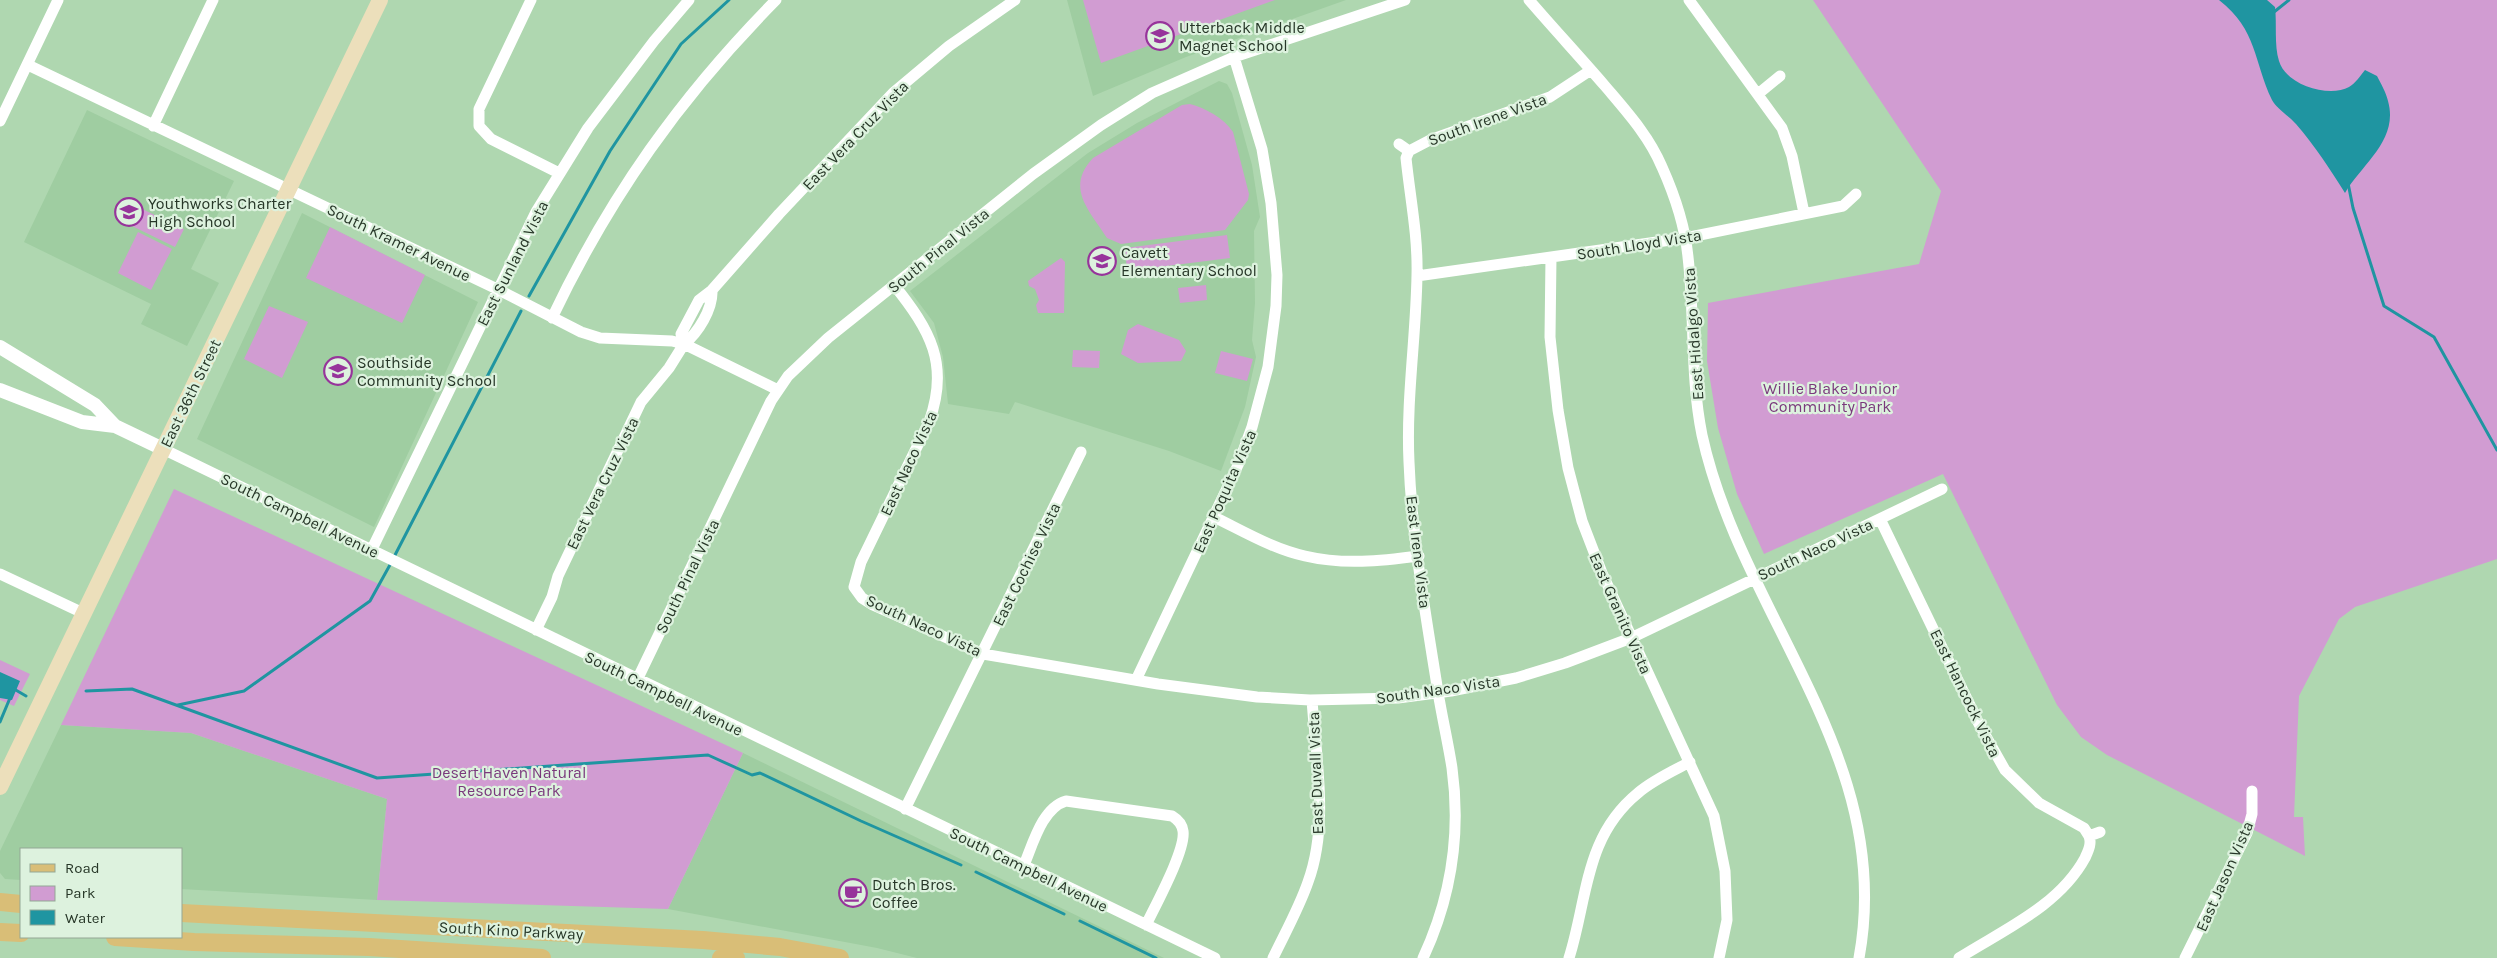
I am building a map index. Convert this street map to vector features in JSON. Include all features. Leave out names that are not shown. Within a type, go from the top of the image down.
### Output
[{"type":"main road","name":"East 36th Street","points":[[0,784],[380,0]]},
{"type":"main road","name":"South Kino Parkway","points":[[182,913],[703,940],[744,943],[814,956],[840,958]]},
{"type":"main road","points":[[0,932],[20,933]]},
{"type":"main road","name":"South Kino Parkway","points":[[131,938],[369,953],[542,958]]},
{"type":"main road","points":[[721,958],[736,958]]},
{"type":"street","points":[[0,121],[58,0]]},
{"type":"street","points":[[153,126],[213,0]]},
{"type":"street","points":[[531,0],[479,109],[479,126],[491,139],[559,173]]},
{"type":"street","name":"East Sunland Vista","points":[[372,549],[524,234],[559,173],[618,86],[689,0]]},
{"type":"street","points":[[552,318],[600,226],[656,138],[708,72],[776,0]]},
{"type":"street","name":"East Vera Cruz Vista","points":[[536,630],[552,597],[558,576],[641,402],[670,368],[684,344],[681,334],[700,300],[712,290],[785,207],[893,93],[949,46],[1015,0]]},
{"type":"street","name":"South Pinal Vista","points":[[637,680],[771,401],[788,376],[828,338],[1033,174],[1101,125],[1152,93],[1234,57],[1405,0]]},
{"type":"street","name":"East Hidalgo Vista","points":[[1529,0],[1639,126],[1650,143],[1678,205],[1685,238],[1691,289],[1692,360],[1702,434],[1730,522],[1755,578],[1831,734],[1853,800],[1859,834],[1864,885],[1864,921],[1859,958]]},
{"type":"street","points":[[1689,0],[1782,128],[1788,142],[1804,213]]},
{"type":"street","name":"East Poquita Vista","points":[[1136,680],[1238,465],[1252,427],[1268,367],[1276,290],[1271,203],[1262,149],[1234,57]]},
{"type":"street","name":"South Kramer Avenue","points":[[28,65],[497,289],[581,332],[600,338],[672,341],[684,344],[778,390]]},
{"type":"street","name":"South Irene Vista","points":[[1404,148],[1550,97],[1591,70]]},
{"type":"street","points":[[1758,94],[1780,76]]},
{"type":"street","name":"East Irene Vista","points":[[1404,148],[1415,217],[1417,276],[1408,425],[1412,507],[1438,692],[1452,768],[1456,806],[1449,886],[1440,916],[1423,958]]},
{"type":"street","name":"South Lloyd Vista","points":[[1417,276],[1685,238],[1843,206],[1856,194]]},
{"type":"street","name":"East Granito Vista","points":[[1551,257],[1550,337],[1558,410],[1568,468],[1582,521],[1600,569],[1714,816],[1725,871],[1727,920],[1719,958]]},
{"type":"street","name":"East Naco Vista","points":[[849,589],[929,422],[935,405],[936,362],[930,338],[922,322],[894,285]]},
{"type":"street","name":"South Campbell Avenue","points":[[0,347],[95,405],[115,426]]},
{"type":"street","name":"South Campbell Avenue","points":[[0,390],[82,422],[115,426],[1214,958]]},
{"type":"street","name":"East Cochise Vista","points":[[905,809],[1080,452]]},
{"type":"street","name":"South Naco Vista","points":[[849,589],[873,605],[982,654],[1136,680],[1257,697],[1312,700],[1398,698],[1516,678],[1565,663],[1631,638],[1942,489]]},
{"type":"street","points":[[1214,517],[1258,539],[1303,556],[1353,562],[1419,556]]},
{"type":"street","name":"East Hancock Vista","points":[[1880,519],[1979,724],[2005,770],[2038,803],[2095,834],[2083,860],[2070,880],[2053,898],[1959,958]]},
{"type":"street","points":[[0,574],[83,613]]},
{"type":"street","name":"East Duvall Vista","points":[[1273,958],[1308,881],[1318,841],[1318,771],[1312,700]]},
{"type":"street","points":[[1569,958],[1590,864],[1609,824],[1638,792],[1690,762]]},
{"type":"street","name":"East Jason Vista","points":[[2185,958],[2247,833],[2252,814],[2252,792]]},
{"type":"street","points":[[1024,865],[1048,813],[1053,807],[1066,801],[1165,814],[1187,823],[1183,831],[1181,846],[1146,925]]},
{"type":"shaded area","name":"Utterback Middle Magnet School","points":[[1067,0],[1346,0],[1186,57],[1093,96]]},
{"type":"shaded area","name":"Cavett Elementary School","points":[[1219,81],[1227,84],[1232,93],[1252,165],[1260,217],[1254,231],[1255,303],[1252,340],[1256,357],[1245,407],[1221,471],[1169,451],[1015,402],[1009,414],[948,404],[943,357],[934,323],[910,291],[1088,153],[1137,123]]},
{"type":"shaded area","name":"Youthworks Charter High School","points":[[87,110],[234,181],[191,269],[219,283],[187,346],[141,324],[151,304],[24,242]]},
{"type":"shaded area","name":"Southside Community School","points":[[302,213],[478,302],[374,527],[197,439]]},
{"type":"shaded area","points":[[61,725],[191,733],[387,799],[377,900],[182,889],[182,848],[20,848],[20,880],[5,879],[0,873],[0,851]]},
{"type":"shaded area","points":[[743,753],[1164,958],[917,958],[877,948],[668,909]]},
{"type":"green space","points":[[1083,0],[1275,0],[1101,63]]},
{"type":"green space","name":"Willie Blake Junior Community Park","points":[[1813,0],[2497,0],[2497,559],[2355,607],[2339,619],[2299,696],[2294,817],[2303,817],[2305,856],[2107,755],[2081,737],[2057,705],[1943,474],[1764,554],[1737,494],[1718,428],[1707,361],[1708,303],[1919,264],[1941,191]]},
{"type":"green space","points":[[1190,104],[1214,114],[1225,122],[1233,132],[1249,194],[1248,200],[1225,230],[1121,244],[1107,238],[1083,199],[1080,189],[1085,169],[1093,158],[1182,105]]},
{"type":"green space","points":[[140,208],[184,229],[175,247],[132,226]]},
{"type":"green space","points":[[330,227],[425,275],[402,323],[306,278]]},
{"type":"green space","points":[[138,232],[172,249],[151,290],[118,273]]},
{"type":"green space","points":[[1227,235],[1230,258],[1127,271],[1125,248]]},
{"type":"green space","points":[[1061,258],[1065,262],[1064,313],[1038,313],[1036,305],[1039,300],[1035,289],[1029,286],[1028,281]]},
{"type":"green space","points":[[1206,285],[1207,300],[1180,303],[1178,288]]},
{"type":"green space","points":[[269,306],[308,322],[282,378],[244,359]]},
{"type":"green space","points":[[1138,324],[1179,340],[1186,351],[1181,361],[1138,363],[1121,354],[1128,330]]},
{"type":"green space","points":[[1073,350],[1100,351],[1099,368],[1072,367]]},
{"type":"green space","points":[[1221,351],[1253,359],[1247,381],[1215,373]]},
{"type":"green space","name":"Desert Haven Natural Resource Park","points":[[174,489],[743,753],[668,909],[377,900],[387,799],[191,733],[61,725]]},
{"type":"green space","points":[[0,660],[30,674],[14,706],[0,700]]},
{"type":"water","points":[[2219,0],[2267,0],[2275,7],[2279,61],[2290,77],[2299,83],[2320,90],[2331,91],[2349,87],[2356,82],[2365,70],[2377,76],[2388,101],[2390,115],[2388,128],[2384,140],[2377,151],[2345,193],[2310,141],[2272,100],[2248,35],[2232,12]]},
{"type":"water","points":[[0,672],[20,681],[12,700],[0,698]]},
{"type":"waterway","points":[[529,296],[610,151],[681,44],[729,0]]},
{"type":"waterway","points":[[2274,12],[2289,0]]},
{"type":"waterway","points":[[2348,183],[2353,208],[2384,306],[2434,337],[2497,450]]},
{"type":"waterway","points":[[394,557],[521,311]]},
{"type":"waterway","points":[[178,705],[244,691],[370,601],[391,563]]},
{"type":"waterway","points":[[14,689],[26,696]]},
{"type":"waterway","points":[[86,691],[132,689],[377,778],[708,755],[752,775],[760,773],[861,821],[961,865]]},
{"type":"waterway","points":[[0,722],[10,698]]},
{"type":"waterway","points":[[976,872],[1064,914]]},
{"type":"waterway","points":[[1080,921],[1156,958]]},
{"type":"place","name":"Utterback Middle Magnet School","points":[[1160,36]]},
{"type":"place","name":"Youthworks Charter High School","points":[[129,212]]},
{"type":"place","name":"Cavett Elementary School","points":[[1102,261]]},
{"type":"place","name":"Southside Community School","points":[[338,371]]},
{"type":"place","name":"Dutch Bros. Coffee","points":[[853,893]]}]
